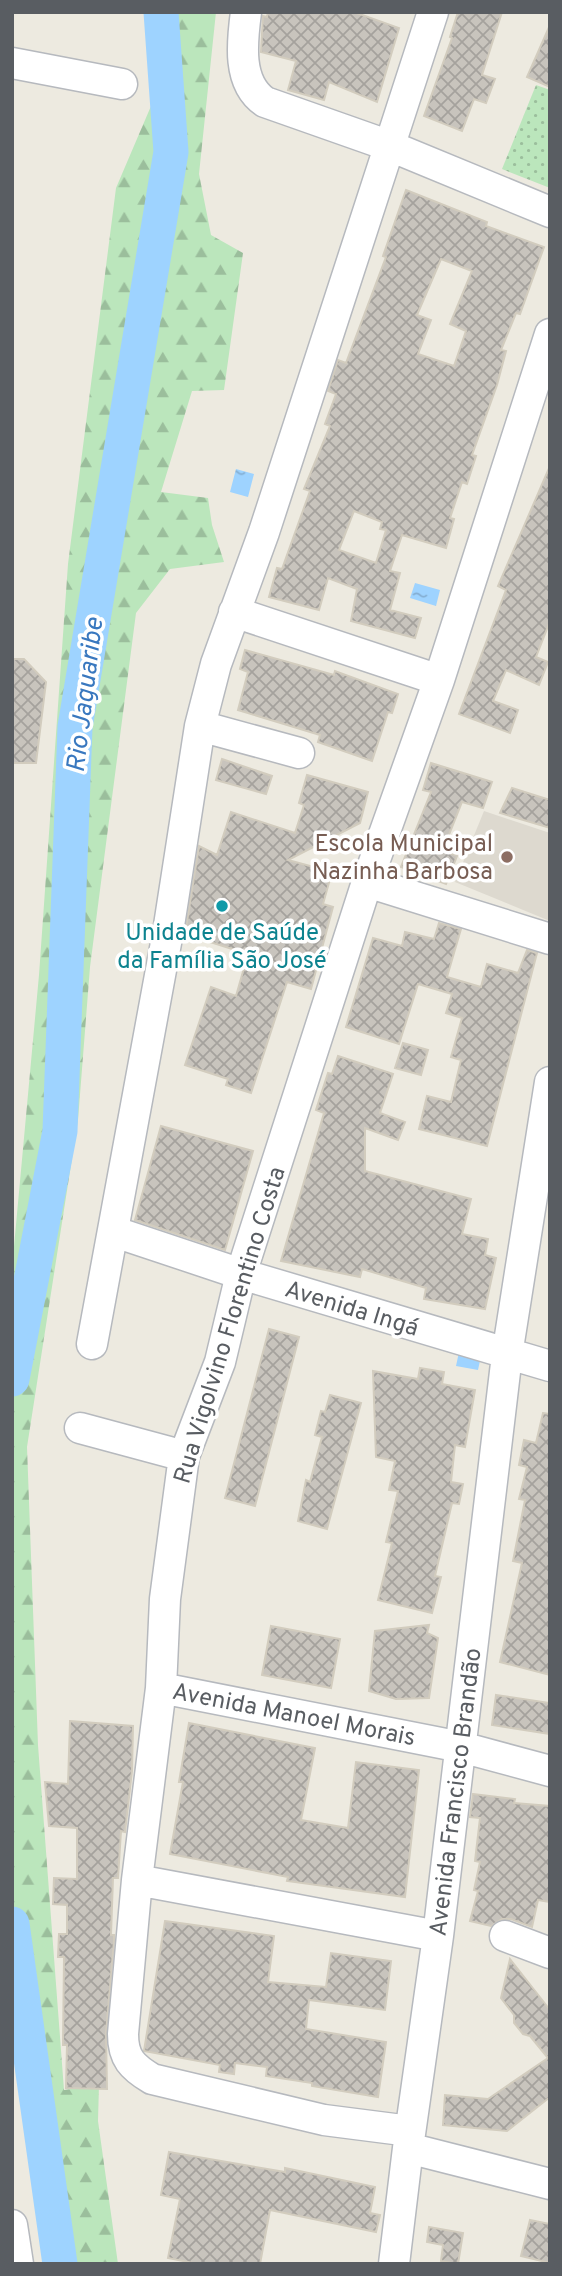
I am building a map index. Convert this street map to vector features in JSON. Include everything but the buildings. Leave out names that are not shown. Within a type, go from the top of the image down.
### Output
[{"type":"street","points":[[246,12],[244,50],[250,88],[265,102],[390,146],[550,212]]},
{"type":"street","points":[[92,1344],[115,1232],[153,1002],[168,932],[200,726],[216,664],[264,532],[433,12]]},
{"type":"street","points":[[12,63],[122,84]]},
{"type":"street","name":"Rua Vigolvino Florentino Costa","points":[[409,2139],[152,2079],[134,2068],[123,2053],[123,2034],[137,1880],[161,1688],[164,1599],[184,1457],[220,1362],[241,1274],[367,882],[439,680],[550,334]]},
{"type":"street","points":[[234,612],[439,680]]},
{"type":"street","points":[[200,726],[299,753]]},
{"type":"street","points":[[367,882],[550,939]]},
{"type":"street","name":"Avenida Francisco Brandão","points":[[394,2264],[438,1936],[507,1355],[550,1082]]},
{"type":"street","name":"Avenida Ingá","points":[[115,1232],[241,1274],[550,1366]]},
{"type":"street","points":[[80,1428],[184,1457]]},
{"type":"street","name":"Avenida Manoel Morais","points":[[161,1688],[461,1747],[550,1771]]},
{"type":"street","points":[[137,1880],[438,1936]]},
{"type":"street","points":[[505,1936],[550,1953]]},
{"type":"street","points":[[409,2139],[488,2167],[550,2184]]},
{"type":"street","points":[[12,2225],[18,2264]]},
{"type":"shaded area","name":"Escola Municipal Nazinha Barbosa","points":[[484,811],[550,833],[550,921],[455,882]]},
{"type":"green space","points":[[149,12],[216,12],[199,174],[211,235],[243,253],[224,390],[192,391],[161,492],[208,498],[212,525],[224,562],[170,569],[136,613],[90,967],[78,1120],[27,1447],[38,1745],[64,2090],[99,2085],[98,2121],[118,2264],[52,2264],[12,1968],[12,1268],[39,975],[68,564],[116,188],[157,92]]},
{"type":"green space","points":[[536,85],[550,90],[550,188],[502,169]]},
{"type":"water","points":[[236,469],[254,474],[248,497],[230,492]]},
{"type":"water","points":[[415,583],[440,590],[436,606],[410,598]]},
{"type":"water","points":[[459,1352],[481,1356],[478,1370],[456,1366]]},
{"type":"waterway","name":"Rio Jaguaribe","points":[[12,1379],[60,1131],[75,727],[171,152],[161,12]]},
{"type":"waterway","name":"Rio Jaguaribe","points":[[12,1924],[60,2264]]},
{"type":"place","name":"Escola Municipal Nazinha Barbosa","points":[[507,857]]},
{"type":"place","name":"Unidade de Saúde da Família São José","points":[[222,906]]}]
